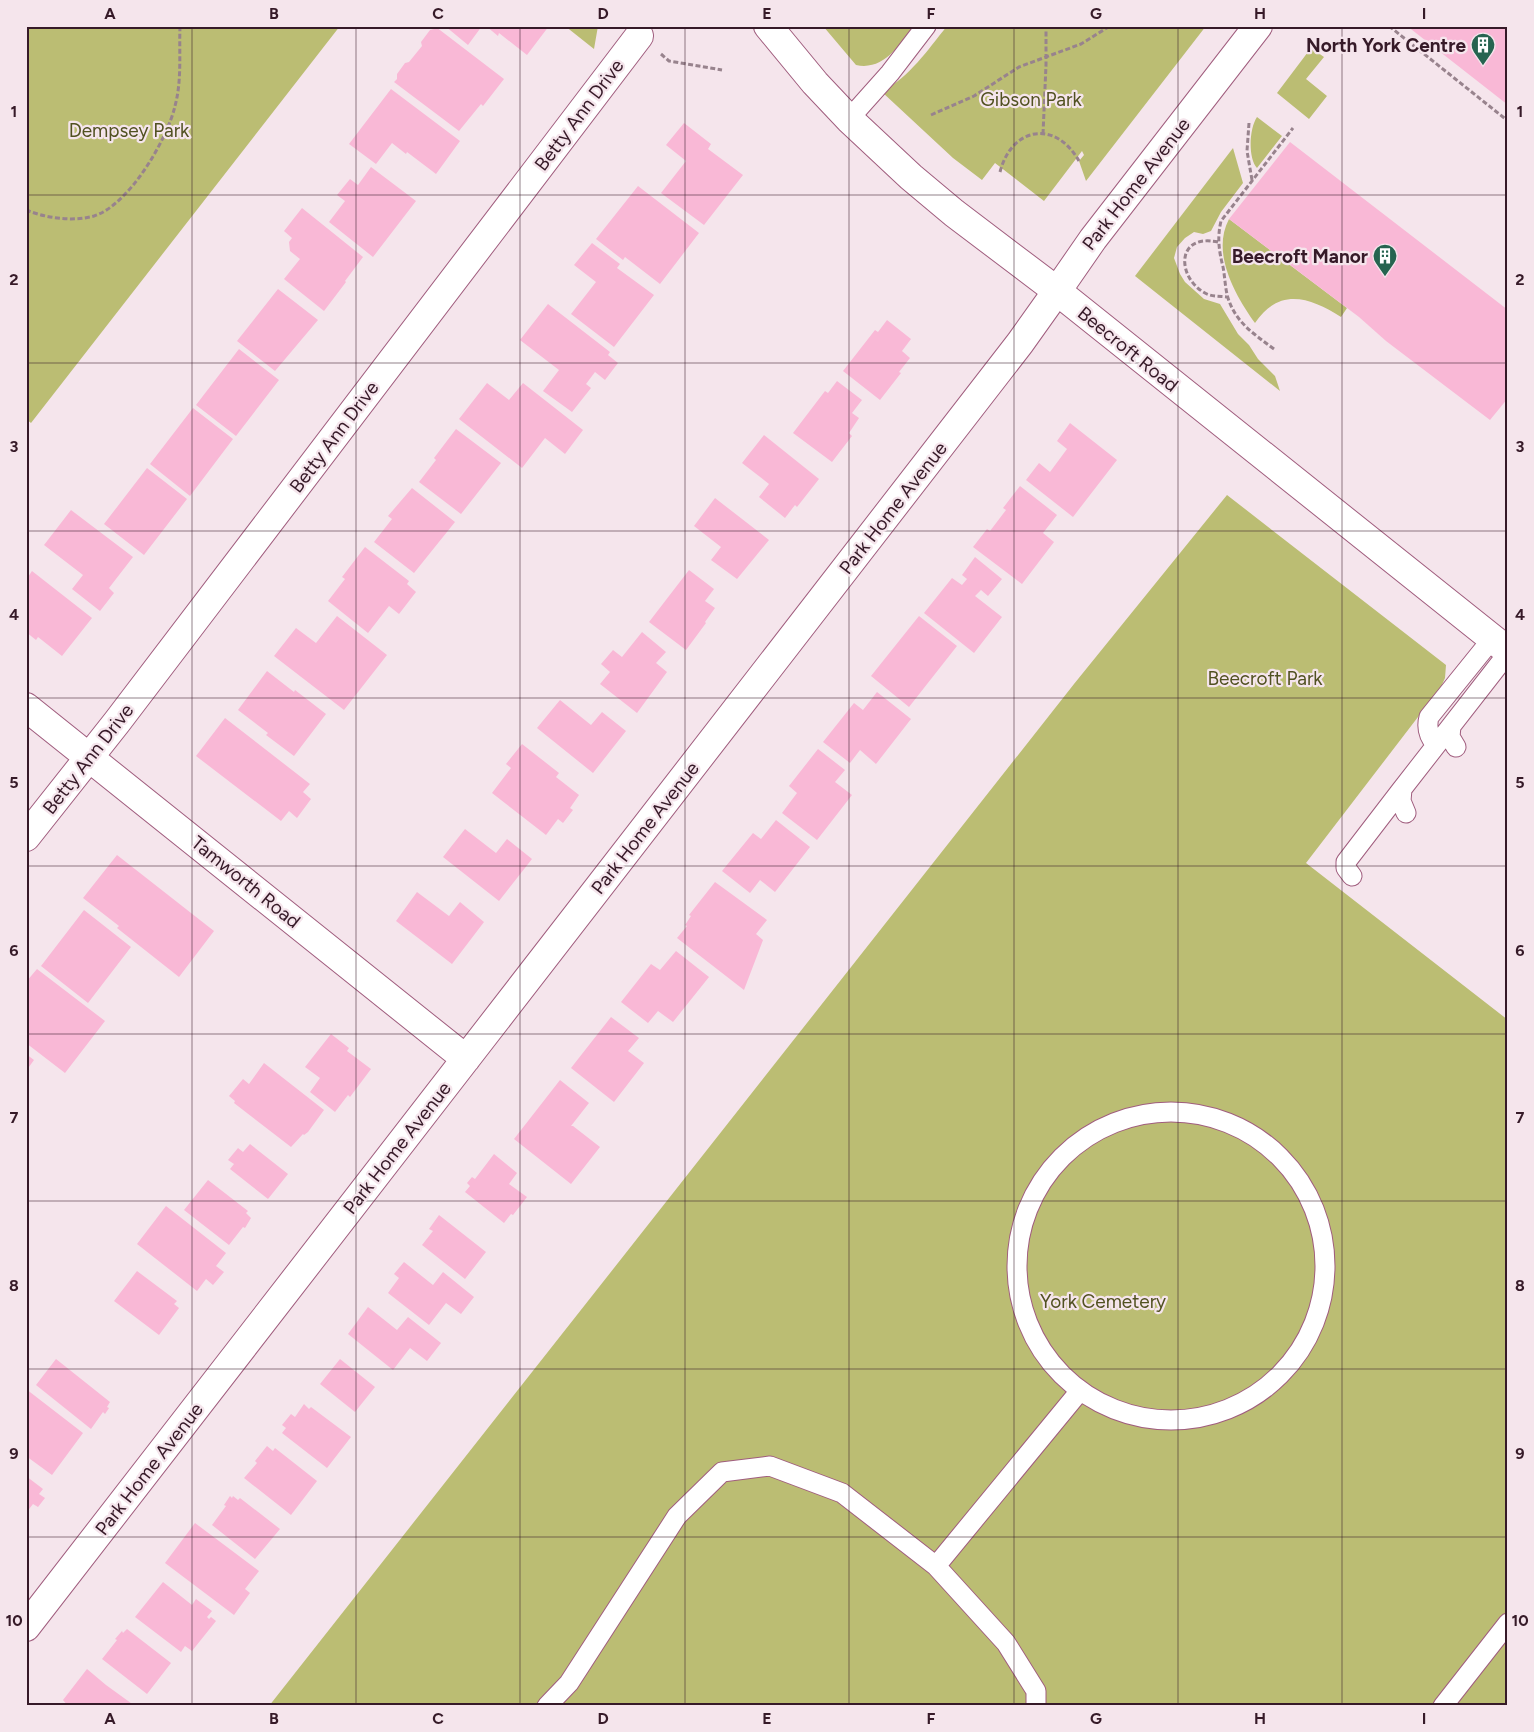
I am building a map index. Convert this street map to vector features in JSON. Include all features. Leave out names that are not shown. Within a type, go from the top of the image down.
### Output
[{"type":"street","name":"Beecroft Road","points":[[768,26],[815,83],[895,163],[933,195],[1057,290],[1502,648]]},
{"type":"street","name":"Park Home Avenue","points":[[26,1627],[1020,343],[1093,239],[1258,26]]},
{"type":"street","name":"Betty Ann Drive","points":[[26,837],[117,722],[640,36]]},
{"type":"street","name":"Tamworth Road","points":[[26,706],[466,1059]]},
{"type":"lane","points":[[849,119],[890,73],[926,26]]},
{"type":"lane","points":[[1352,876],[1346,868],[1346,862],[1451,726],[1502,648]]},
{"type":"lane","points":[[1436,745],[1428,731],[1429,717],[1502,648]]},
{"type":"lane","points":[[1451,726],[1450,734],[1456,747]]},
{"type":"lane","points":[[1402,789],[1401,801],[1406,812]]},
{"type":"lane","points":[[1154,1112],[1208,1115],[1254,1135],[1291,1167],[1316,1210],[1326,1258],[1320,1308],[1299,1353],[1265,1389],[1221,1413],[1172,1422],[1123,1414],[1079,1392],[1042,1354],[1020,1305],[1016,1252],[1030,1201],[1060,1157],[1104,1126],[1154,1112]]},
{"type":"lane","points":[[936,1566],[1079,1392]]},
{"type":"lane","points":[[547,1706],[569,1683],[677,1516],[722,1472],[770,1466],[842,1493],[936,1566],[1006,1643],[1036,1691],[1036,1706]]},
{"type":"lane","points":[[1443,1706],[1508,1622]]},
{"type":"path","points":[[26,210],[45,216],[62,218],[94,216],[112,205],[133,185],[159,146],[172,119],[179,83],[180,26]]},
{"type":"path","points":[[1043,134],[1046,26]]},
{"type":"path","points":[[931,114],[974,96],[1019,68],[1082,44],[1110,26]]},
{"type":"path","points":[[1389,26],[1508,121]]},
{"type":"path","points":[[640,36],[669,61],[722,70]]},
{"type":"path","points":[[1248,123],[1247,150],[1252,181]]},
{"type":"path","points":[[1274,349],[1244,326],[1234,311],[1228,297],[1218,233],[1221,221],[1293,128]]},
{"type":"path","points":[[1000,172],[1005,157],[1014,144],[1022,138],[1043,134],[1054,136],[1066,143],[1079,162]]},
{"type":"path","points":[[1218,242],[1206,240],[1196,242],[1187,250],[1184,263],[1187,274],[1204,293],[1228,297]]},
{"type":"green space","name":"Dempsey Park","points":[[26,26],[340,26],[31,423],[26,419]]},
{"type":"green space","points":[[565,26],[598,26],[594,49]]},
{"type":"green space","points":[[823,26],[914,26],[890,55],[875,64],[866,66],[856,65]]},
{"type":"green space","name":"Gibson Park","points":[[947,26],[1206,26],[1086,181],[1079,161],[1084,155],[1082,151],[1044,201],[995,163],[982,180],[953,158],[882,92],[910,71]]},
{"type":"green space","points":[[1311,48],[1324,57],[1306,79],[1327,96],[1309,119],[1277,93]]},
{"type":"green space","points":[[1257,117],[1282,136],[1257,168],[1252,158],[1251,136]]},
{"type":"green space","points":[[1233,148],[1243,183],[1221,212],[1211,231],[1203,234],[1194,232],[1185,238],[1177,247],[1174,258],[1185,282],[1204,299],[1220,304],[1238,334],[1249,345],[1258,359],[1275,376],[1280,391],[1135,276]]},
{"type":"green space","points":[[1229,219],[1347,308],[1341,317],[1318,304],[1295,299],[1274,304],[1255,323],[1233,287],[1224,259],[1224,232]]},
{"type":"green space","name":"York Cemetery","points":[[1227,495],[1446,665],[1445,678],[1441,687],[1306,863],[1508,1020],[1508,1706],[269,1706],[1074,684]]},
{"type":"building","points":[[445,26],[482,26],[468,45]]},
{"type":"building","points":[[486,26],[549,26],[527,55],[499,33],[498,36]]},
{"type":"building","name":"North York Centre","points":[[1407,26],[1508,26],[1508,105]]},
{"type":"building","points":[[436,27],[504,79],[483,106],[481,104],[459,131],[394,82],[405,63],[409,62],[422,46],[421,42],[430,30]]},
{"type":"building","points":[[391,89],[460,141],[436,174],[392,143],[376,164],[349,144]]},
{"type":"building","points":[[684,123],[711,144],[708,149],[743,175],[704,225],[661,193],[686,161],[666,145]]},
{"type":"building","name":"Beecroft Manor","points":[[1290,142],[1508,310],[1508,398],[1490,420],[1386,341],[1359,317],[1229,219]]},
{"type":"building","points":[[371,167],[416,201],[373,257],[329,222],[345,201],[337,195],[350,179],[358,185]]},
{"type":"building","points":[[638,186],[699,233],[660,284],[625,257],[623,260],[596,239]]},
{"type":"building","points":[[302,208],[363,257],[324,311],[284,279],[300,259],[290,251],[289,242],[292,238],[284,231]]},
{"type":"building","points":[[592,243],[620,264],[617,268],[654,295],[614,347],[571,314],[596,282],[574,265]]},
{"type":"building","points":[[278,289],[318,320],[275,371],[237,341]]},
{"type":"building","points":[[548,304],[610,352],[608,355],[618,363],[605,380],[595,372],[586,384],[591,388],[572,412],[543,391],[559,370],[520,340]]},
{"type":"building","points":[[887,320],[911,339],[902,351],[910,358],[880,400],[843,371],[875,330],[878,332]]},
{"type":"building","points":[[239,349],[279,380],[236,436],[196,405]]},
{"type":"building","points":[[837,381],[862,400],[852,413],[859,418],[849,433],[852,436],[832,462],[793,433],[825,391],[828,393]]},
{"type":"building","points":[[487,383],[509,400],[523,383],[583,430],[565,454],[545,438],[522,468],[459,419]]},
{"type":"building","points":[[193,408],[233,439],[190,496],[150,464]]},
{"type":"building","points":[[1070,423],[1117,460],[1073,517],[1026,480],[1039,463],[1050,472],[1067,449],[1057,441]]},
{"type":"building","points":[[456,429],[501,463],[461,514],[419,482]]},
{"type":"building","points":[[764,435],[819,479],[797,507],[795,505],[785,518],[759,497],[769,484],[742,463]]},
{"type":"building","points":[[147,468],[187,499],[144,555],[104,524]]},
{"type":"building","points":[[1020,486],[1057,515],[1043,533],[1054,542],[1022,584],[973,547],[987,529],[990,531],[1006,510],[1003,508]]},
{"type":"building","points":[[412,488],[455,522],[414,573],[374,542],[392,519],[388,516]]},
{"type":"building","points":[[715,498],[769,540],[737,579],[711,560],[721,547],[694,526]]},
{"type":"building","points":[[71,510],[133,557],[109,588],[114,593],[100,611],[72,589],[83,575],[44,545]]},
{"type":"building","points":[[365,547],[409,581],[407,584],[416,592],[399,614],[389,606],[368,633],[328,601],[345,579],[342,577]]},
{"type":"building","points":[[975,557],[1002,579],[988,596],[981,590],[975,596],[1002,617],[974,653],[924,613],[952,578],[962,585],[967,579],[962,575]]},
{"type":"building","points":[[689,570],[714,589],[705,601],[715,608],[686,650],[649,622]]},
{"type":"building","points":[[32,571],[92,618],[62,656],[38,637],[36,640],[26,632],[26,576],[28,577]]},
{"type":"building","points":[[337,616],[387,655],[344,710],[274,656],[296,628],[316,643]]},
{"type":"building","points":[[919,616],[957,646],[909,707],[871,676]]},
{"type":"building","points":[[642,632],[666,652],[656,663],[667,672],[637,713],[600,684],[610,672],[601,664],[613,650],[622,657]]},
{"type":"building","points":[[267,671],[326,714],[294,756],[266,735],[268,733],[238,710]]},
{"type":"building","points":[[877,692],[911,719],[876,764],[860,750],[850,763],[823,742],[854,703],[863,710]]},
{"type":"building","points":[[560,700],[591,725],[602,712],[626,731],[593,773],[537,728]]},
{"type":"building","points":[[225,718],[310,784],[303,792],[311,799],[297,818],[289,811],[281,821],[196,756]]},
{"type":"building","points":[[522,744],[559,773],[556,777],[579,795],[570,808],[573,810],[563,823],[558,819],[546,835],[492,793],[511,768],[506,764]]},
{"type":"building","points":[[818,749],[845,770],[835,782],[852,795],[817,840],[782,813],[797,793],[789,786]]},
{"type":"building","points":[[776,820],[810,847],[775,892],[760,880],[750,893],[722,871],[753,833],[761,839]]},
{"type":"building","points":[[465,829],[496,853],[507,839],[532,859],[499,901],[443,857]]},
{"type":"building","points":[[117,855],[214,931],[179,977],[117,928],[119,926],[83,898]]},
{"type":"building","points":[[715,882],[767,920],[756,934],[763,940],[744,990],[677,938],[687,926],[685,925],[691,916],[689,915]]},
{"type":"building","points":[[417,892],[449,916],[460,902],[484,922],[452,964],[396,921]]},
{"type":"building","points":[[84,910],[131,947],[88,1003],[41,966]]},
{"type":"building","points":[[676,951],[709,977],[673,1022],[658,1011],[648,1023],[621,1002],[651,964],[660,970]]},
{"type":"building","points":[[37,969],[105,1021],[65,1073],[26,1043],[26,982]]},
{"type":"building","points":[[611,1017],[639,1038],[628,1051],[644,1063],[614,1102],[571,1068]]},
{"type":"building","points":[[331,1034],[349,1048],[347,1051],[371,1069],[350,1097],[348,1095],[335,1112],[310,1092],[320,1078],[305,1067]]},
{"type":"building","points":[[26,1054],[34,1060],[26,1071]]},
{"type":"building","points":[[264,1063],[324,1110],[308,1132],[303,1134],[291,1147],[234,1103],[235,1101],[229,1096],[243,1079],[249,1084]]},
{"type":"building","points":[[560,1080],[589,1103],[571,1126],[600,1147],[571,1184],[514,1139]]},
{"type":"building","points":[[250,1144],[288,1174],[268,1199],[230,1169],[234,1164],[228,1160],[238,1148],[243,1152]]},
{"type":"building","points":[[494,1154],[517,1173],[509,1184],[527,1197],[504,1223],[465,1192],[470,1186],[467,1183],[472,1177],[475,1179]]},
{"type":"building","points":[[208,1180],[248,1211],[246,1213],[251,1218],[245,1228],[243,1227],[229,1245],[184,1210]]},
{"type":"building","points":[[166,1206],[226,1253],[216,1266],[224,1272],[213,1285],[206,1279],[197,1291],[137,1244]]},
{"type":"building","points":[[439,1215],[486,1252],[465,1279],[422,1245],[433,1231],[429,1229]]},
{"type":"building","points":[[404,1262],[433,1285],[443,1272],[474,1297],[461,1314],[446,1303],[429,1325],[388,1293],[399,1278],[394,1274]]},
{"type":"building","points":[[137,1271],[177,1301],[174,1304],[179,1308],[159,1335],[114,1301]]},
{"type":"building","points":[[368,1307],[397,1330],[408,1317],[441,1343],[427,1361],[410,1348],[393,1370],[348,1334]]},
{"type":"building","points":[[56,1359],[110,1402],[105,1414],[103,1412],[91,1429],[36,1385]]},
{"type":"building","points":[[340,1359],[375,1387],[355,1412],[320,1384]]},
{"type":"building","points":[[26,1389],[83,1433],[52,1475],[26,1456]]},
{"type":"building","points":[[304,1404],[309,1409],[311,1407],[351,1437],[327,1468],[282,1433],[286,1428],[282,1425],[291,1414],[295,1417]]},
{"type":"building","points":[[267,1446],[273,1451],[275,1448],[317,1481],[291,1515],[244,1478],[257,1463],[255,1461]]},
{"type":"building","points":[[26,1476],[43,1489],[39,1494],[45,1498],[38,1507],[33,1504],[26,1513]]},
{"type":"building","points":[[230,1496],[238,1500],[240,1498],[280,1529],[255,1559],[212,1525],[226,1506],[224,1505]]},
{"type":"building","points":[[195,1523],[259,1571],[245,1589],[250,1593],[234,1615],[165,1563]]},
{"type":"building","points":[[163,1582],[192,1605],[196,1599],[212,1611],[207,1617],[209,1619],[211,1617],[216,1621],[192,1651],[185,1646],[181,1652],[135,1617]]},
{"type":"building","points":[[127,1629],[171,1663],[147,1694],[102,1659],[117,1640],[115,1639],[122,1631],[123,1633]]},
{"type":"building","points":[[87,1669],[135,1706],[68,1706],[63,1700]]},
{"type":"place","name":"North York Centre","points":[[1483,66]]},
{"type":"place","name":"Beecroft Manor","points":[[1385,277]]},
{"type":"park label","name":"Beecroft Park","points":[[1265,678]]}]
